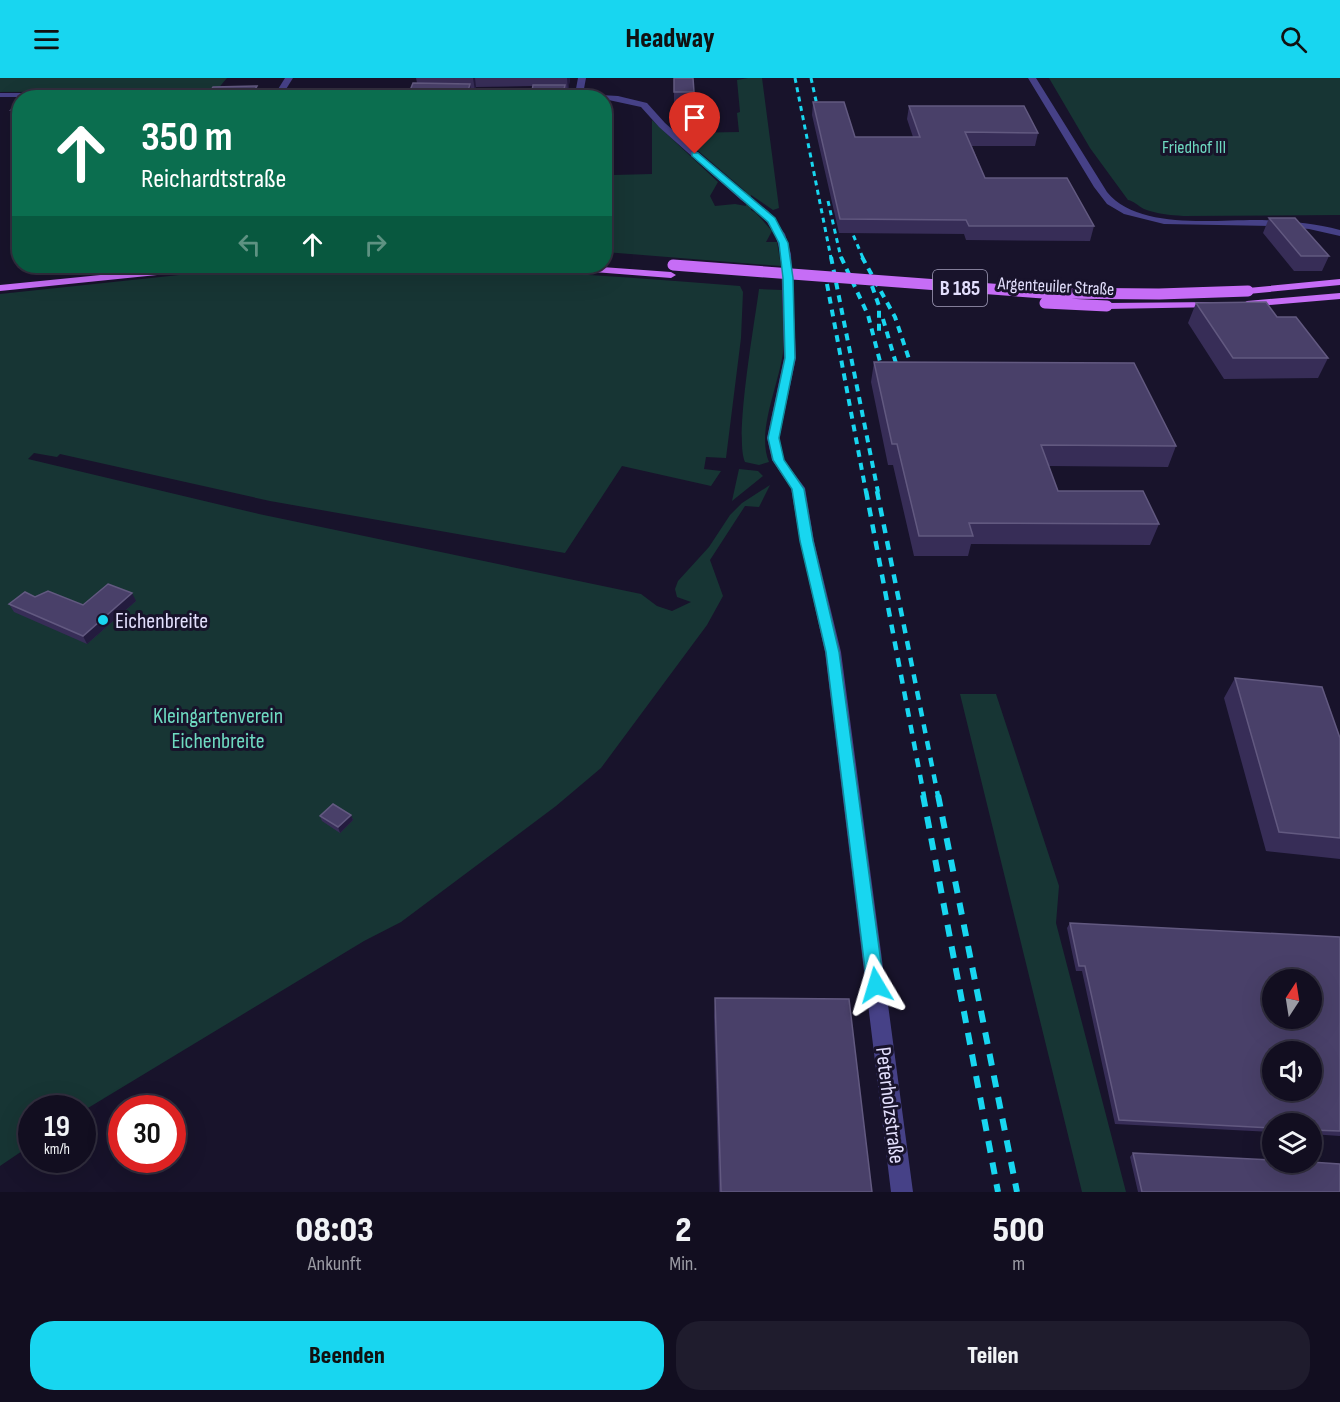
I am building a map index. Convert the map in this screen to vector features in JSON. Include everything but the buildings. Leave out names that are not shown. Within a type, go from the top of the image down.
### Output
[{"type":"main road","name":"Argenteuiler Straße","points":[[612,261],[672,270],[1053,304],[1158,306],[1231,304],[1340,296]]},
{"type":"main road","name":"Argenteuiler Straße","points":[[612,268],[1043,293],[1159,294],[1248,291],[1340,282]]},
{"type":"main road","points":[[0,279],[51,273]]},
{"type":"main road","points":[[0,288],[147,273]]},
{"type":"street","points":[[1032,78],[1097,185],[1107,199],[1125,211],[1165,222],[1277,224],[1318,228],[1340,233]]},
{"type":"street","name":"Peterholzstraße","points":[[612,98],[644,105],[662,125],[772,220],[784,243],[788,278],[790,358],[773,438],[778,460],[798,489],[807,541],[832,652],[902,1192]]},
{"type":"green space","points":[[0,78],[227,78],[217,90],[12,90],[12,92],[0,92]]},
{"type":"green space","points":[[762,78],[779,208],[773,210],[751,195],[751,210],[772,231],[766,242],[777,242],[781,266],[612,253],[614,175],[652,174],[652,120],[718,182],[710,196],[715,206],[735,204],[746,206],[745,191],[682,137],[683,133],[739,132],[737,80]]},
{"type":"green space","name":"Friedhof III","points":[[1049,78],[1340,78],[1340,215],[1183,216],[1144,209],[1128,200],[1090,148]]},
{"type":"green space","name":"Kleingartenverein Eichenbreite","points":[[198,273],[553,273],[740,286],[743,292],[741,338],[726,458],[706,457],[704,469],[721,471],[711,486],[622,466],[565,553],[270,501],[60,454],[57,457],[34,453],[28,459],[259,514],[641,594],[657,606],[672,611],[691,602],[677,597],[675,589],[678,581],[709,547],[730,515],[742,503],[770,485],[759,507],[745,506],[710,560],[723,596],[707,625],[601,768],[556,806],[401,922],[364,941],[96,1103],[96,1095],[18,1095],[18,1154],[0,1166],[0,294]]},
{"type":"green space","points":[[759,289],[782,290],[784,336],[782,356],[765,434],[769,462],[759,465],[745,462],[742,449],[742,429],[746,378]]},
{"type":"green space","points":[[739,469],[758,471],[763,476],[732,501]]},
{"type":"green space","points":[[960,694],[996,694],[1059,886],[1056,923],[1126,1192],[1082,1192]]},
{"type":"railway","points":[[795,78],[831,258]]},
{"type":"railway","points":[[811,78],[820,119]]},
{"type":"railway","points":[[828,201],[841,258]]},
{"type":"railway","points":[[846,218],[863,258]]},
{"type":"railway","points":[[831,257],[878,492]]},
{"type":"railway","points":[[841,257],[868,315],[884,377]]},
{"type":"railway","points":[[862,257],[895,317],[915,377]]},
{"type":"railway","points":[[827,284],[866,492]]},
{"type":"railway","points":[[872,286],[879,306],[879,335]]},
{"type":"railway","points":[[883,319],[900,377]]},
{"type":"railway","points":[[866,491],[924,796]]},
{"type":"railway","points":[[877,491],[938,796]]},
{"type":"railway","points":[[923,795],[998,1192]]},
{"type":"railway","points":[[938,795],[1017,1192]]},
{"type":"place","name":"Eichenbreite","points":[[103,620]]},
{"type":"route","points":[[695,154],[772,220],[784,243],[788,278],[790,358],[773,438],[778,460],[798,489],[807,541],[832,652],[876,985]]}]
